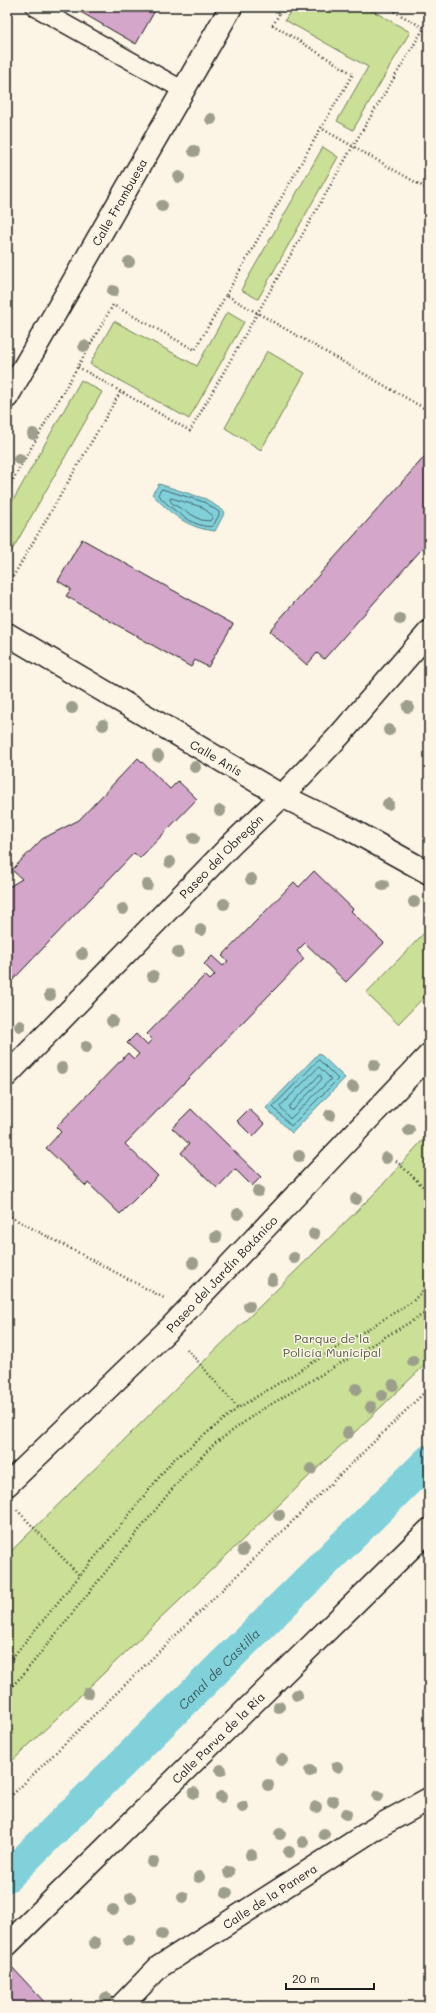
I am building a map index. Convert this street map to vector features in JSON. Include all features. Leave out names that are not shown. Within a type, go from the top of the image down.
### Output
[{"type":"street","name":"Calle Frambuesa","points":[[7,398],[231,7]]},
{"type":"street","name":"Paseo del Obregón","points":[[7,1075],[232,845],[282,796],[338,737],[429,632]]},
{"type":"street","name":"Calle Anís","points":[[7,634],[282,796],[348,828],[429,873]]},
{"type":"street","name":"Paseo del Jardín Botánico","points":[[7,1485],[169,1329],[429,1055]]},
{"type":"street","name":"Calle Parva de la Ría","points":[[7,1945],[429,1530]]},
{"type":"street","name":"Calle de la Panera","points":[[121,2006],[159,1967],[379,1826],[429,1799]]},
{"type":"lane","points":[[35,7],[183,90]]},
{"type":"path","points":[[7,490],[113,306],[195,350],[353,74],[273,25],[283,7]]},
{"type":"path","points":[[78,367],[190,431],[353,146],[424,28],[386,7]]},
{"type":"path","points":[[321,128],[429,190]]},
{"type":"path","points":[[226,295],[429,411]]},
{"type":"path","points":[[7,587],[121,391]]},
{"type":"path","points":[[396,1161],[429,1192]]},
{"type":"path","points":[[7,1214],[187,1310]]},
{"type":"path","points":[[7,1664],[172,1461],[238,1408],[412,1302],[429,1284]]},
{"type":"path","points":[[7,1691],[22,1676],[78,1604],[181,1478],[213,1445],[258,1412],[429,1311]]},
{"type":"path","points":[[169,1329],[238,1408]]},
{"type":"path","points":[[7,1800],[429,1388]]},
{"type":"path","points":[[16,1509],[80,1576]]},
{"type":"green space","points":[[293,7],[366,7],[410,32],[353,130],[337,121],[368,67],[285,20]]},
{"type":"green space","points":[[323,147],[338,157],[258,299],[241,290]]},
{"type":"green space","points":[[227,312],[244,322],[189,419],[90,364],[114,321],[197,366]]},
{"type":"green space","points":[[267,351],[305,373],[261,450],[225,428]]},
{"type":"green space","points":[[81,380],[102,392],[7,559],[7,511]]},
{"type":"green space","points":[[427,930],[429,932],[429,992],[398,1024],[366,993]]},
{"type":"green space","name":"Parque de la Policía Municipal","points":[[429,1133],[429,1361],[7,1766],[7,1555],[376,1192]]},
{"type":"water","points":[[159,484],[206,499],[225,512],[215,531],[196,527],[173,514],[152,494]]},
{"type":"water","points":[[319,1053],[345,1078],[292,1133],[266,1108]]},
{"type":"building","points":[[72,7],[157,7],[136,44]]},
{"type":"building","points":[[427,454],[429,456],[429,541],[324,659],[317,653],[307,665],[269,631]]},
{"type":"building","points":[[82,539],[233,624],[208,667],[195,660],[191,667],[66,596],[71,589],[58,581]]},
{"type":"building","points":[[138,758],[170,789],[178,781],[197,799],[140,858],[134,853],[7,986],[7,888],[22,879],[12,870],[42,839],[79,820]]},
{"type":"building","points":[[314,871],[353,909],[351,911],[384,943],[346,982],[305,943],[297,951],[304,959],[125,1144],[158,1176],[120,1214],[88,1183],[86,1186],[46,1148],[61,1132],[56,1127],[128,1053],[134,1059],[139,1054],[127,1043],[136,1034],[147,1045],[152,1039],[147,1034],[205,975],[210,980],[215,975],[204,964],[212,956],[223,966],[228,961],[222,956],[294,882],[299,887]]},
{"type":"building","points":[[191,1109],[261,1177],[252,1186],[235,1169],[217,1188],[181,1153],[189,1144],[172,1128]]},
{"type":"building","points":[[249,1109],[265,1124],[253,1137],[237,1121]]},
{"type":"building","points":[[11,1966],[48,2006],[7,2006],[7,1970]]},
{"type":"waterway","name":"Canal de Castilla","points":[[7,1877],[429,1460]]}]
